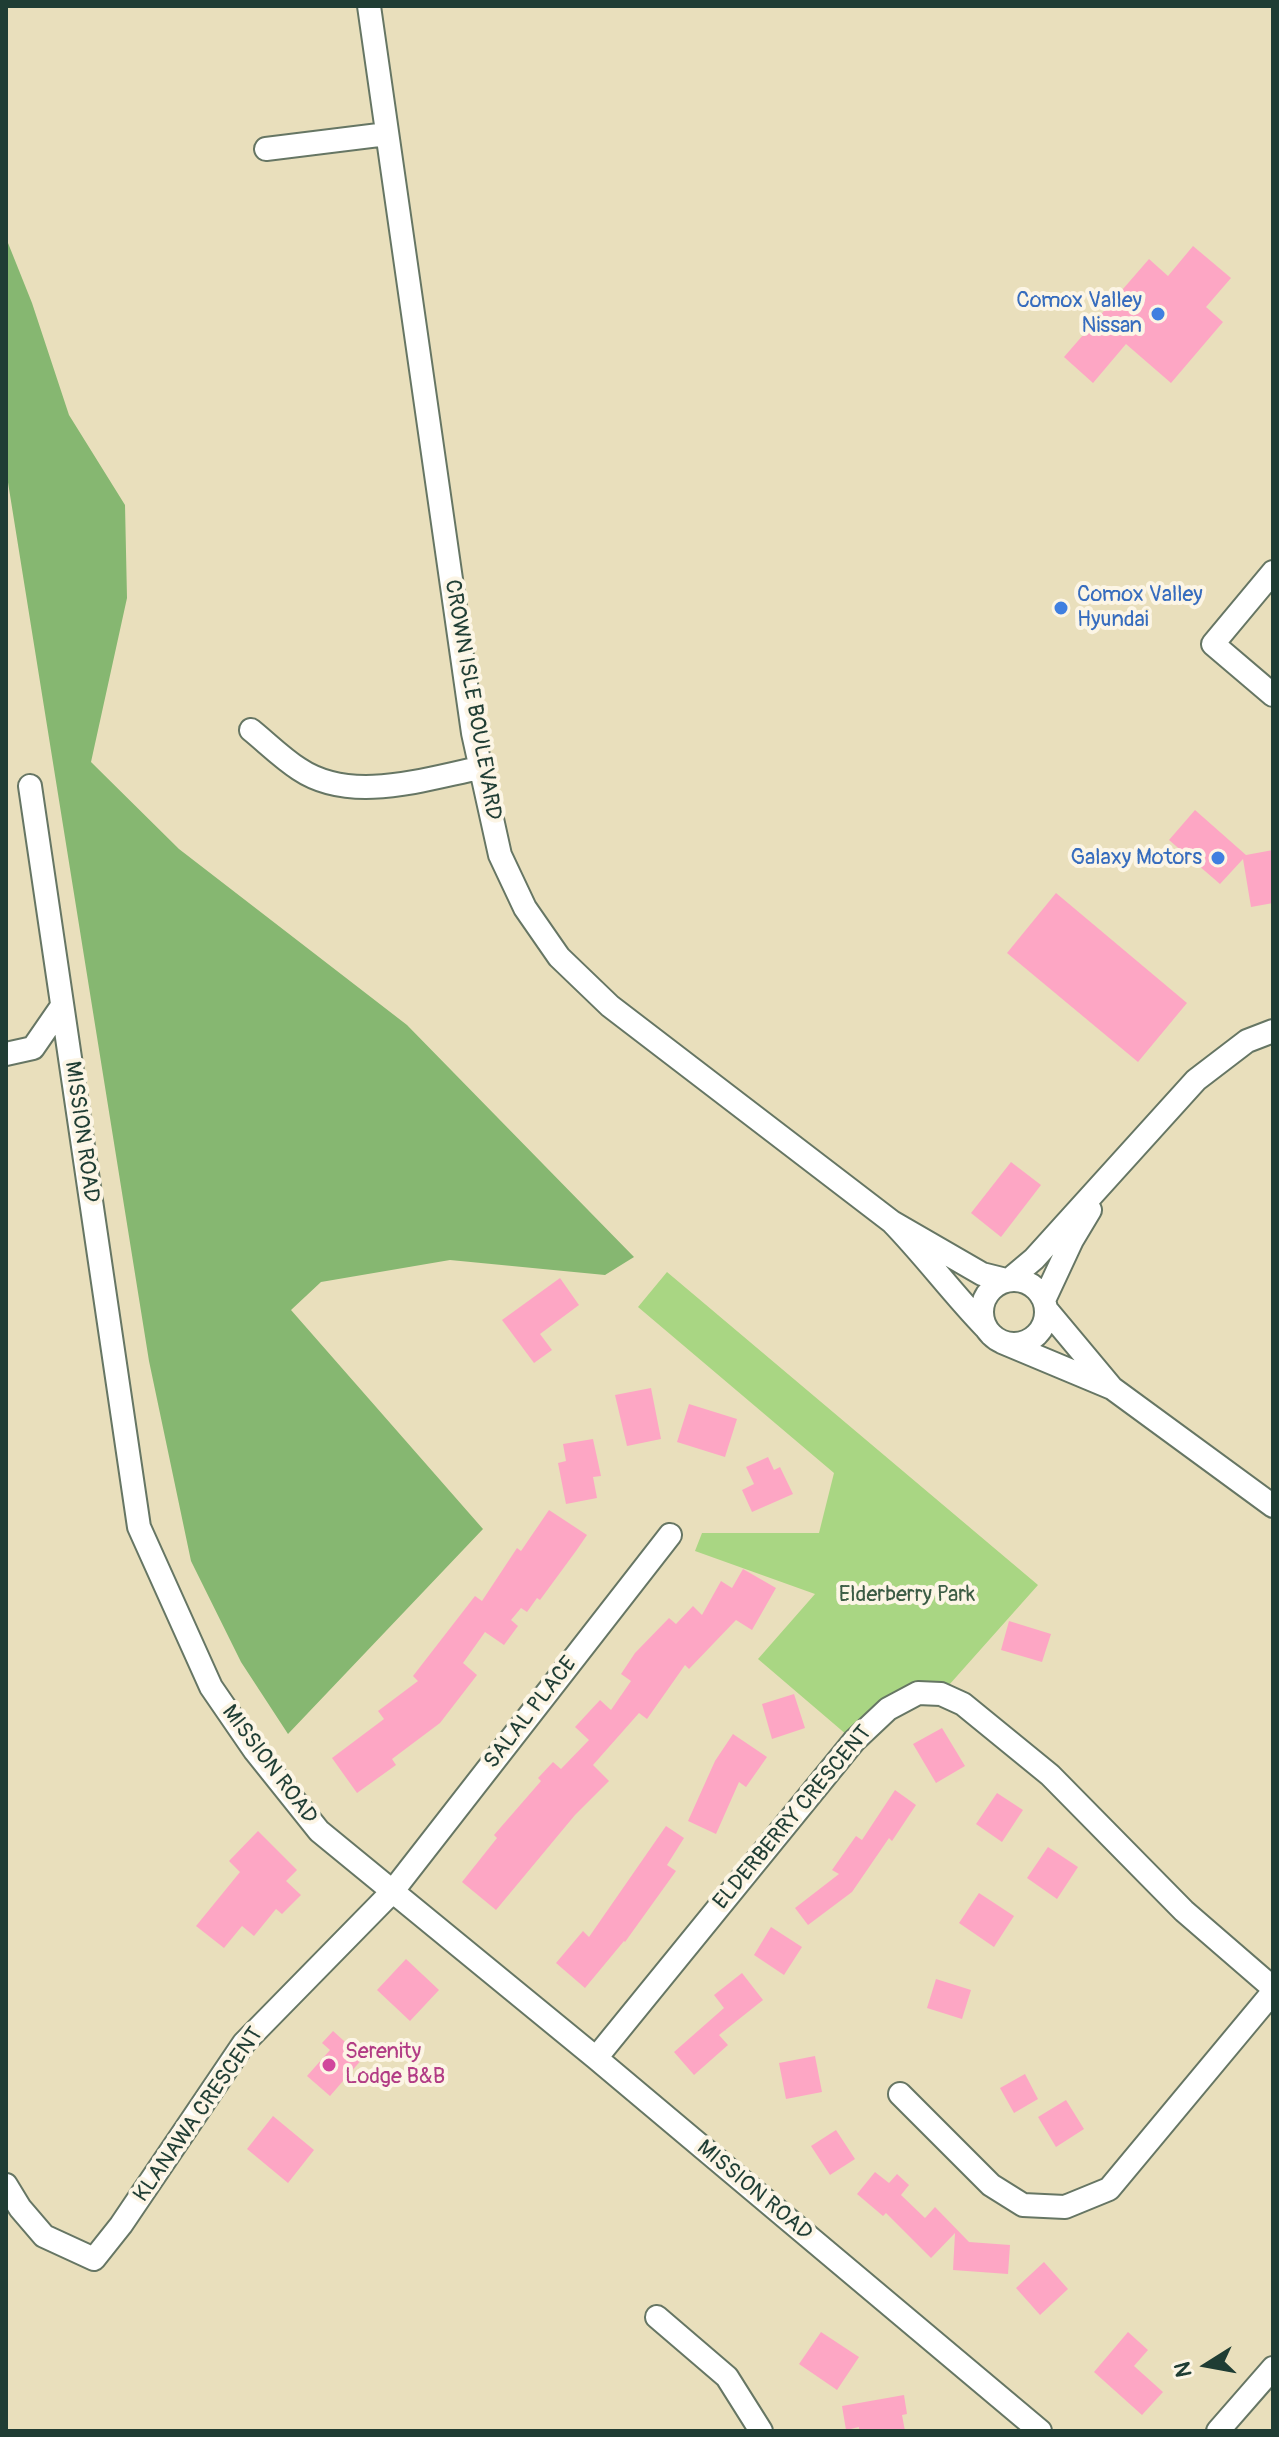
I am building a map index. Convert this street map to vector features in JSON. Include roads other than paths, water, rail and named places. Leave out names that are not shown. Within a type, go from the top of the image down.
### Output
[{"type":"street","name":"CROWN ISLE BOULEVARD","points":[[369,6],[480,768],[500,855],[525,908],[559,957],[610,1006],[892,1222],[982,1274],[1031,1284],[1112,1388]]},
{"type":"street","points":[[266,149],[387,134]]},
{"type":"street","points":[[1273,572],[1213,644],[1273,695]]},
{"type":"street","points":[[251,730],[301,771],[346,788],[402,783],[480,768]]},
{"type":"street","name":"MISSION ROAD","points":[[30,786],[139,1527],[211,1687],[255,1751],[319,1831],[596,2058],[1040,2431]]},
{"type":"street","points":[[6,1054],[33,1048],[62,1006]]},
{"type":"street","points":[[1114,1171],[1072,1240],[1045,1304],[1046,1320],[1034,1338],[1012,1345],[993,1334],[982,1319],[983,1301],[993,1287],[1008,1280],[1034,1259],[1196,1080],[1247,1041],[1273,1031]]},
{"type":"street","name":"CROWN ISLE BOULEVARD","points":[[892,1222],[933,1265],[958,1299],[993,1334]]},
{"type":"street","points":[[993,1334],[1112,1388],[1273,1506]]},
{"type":"street","name":"SALAL PLACE","points":[[392,1892],[670,1535]]},
{"type":"street","name":"ELDERBERRY CRESCENT","points":[[596,2058],[854,1741],[888,1709],[918,1693],[941,1694],[963,1704],[1050,1775],[1184,1911],[1273,1990]]},
{"type":"street","name":"KLANAWA CRESCENT","points":[[6,2185],[20,2208],[44,2236],[94,2259],[121,2225],[244,2043],[392,1892]]},
{"type":"street","points":[[900,2094],[991,2185],[1023,2205],[1065,2207],[1109,2189],[1273,1990]]},
{"type":"street","points":[[657,2317],[727,2377],[761,2431]]},
{"type":"street","points":[[1218,2431],[1273,2368]]},
{"type":"place","name":"Comox Valley Nissan","points":[[1158,314]]},
{"type":"place","name":"Comox Valley Hyundai","points":[[1061,608]]},
{"type":"place","name":"Galaxy Motors","points":[[1218,858]]},
{"type":"place","name":"Serenity Lodge B&B","points":[[329,2065]]},
{"type":"park label","name":"Elderberry Park","points":[[907,1595]]}]
